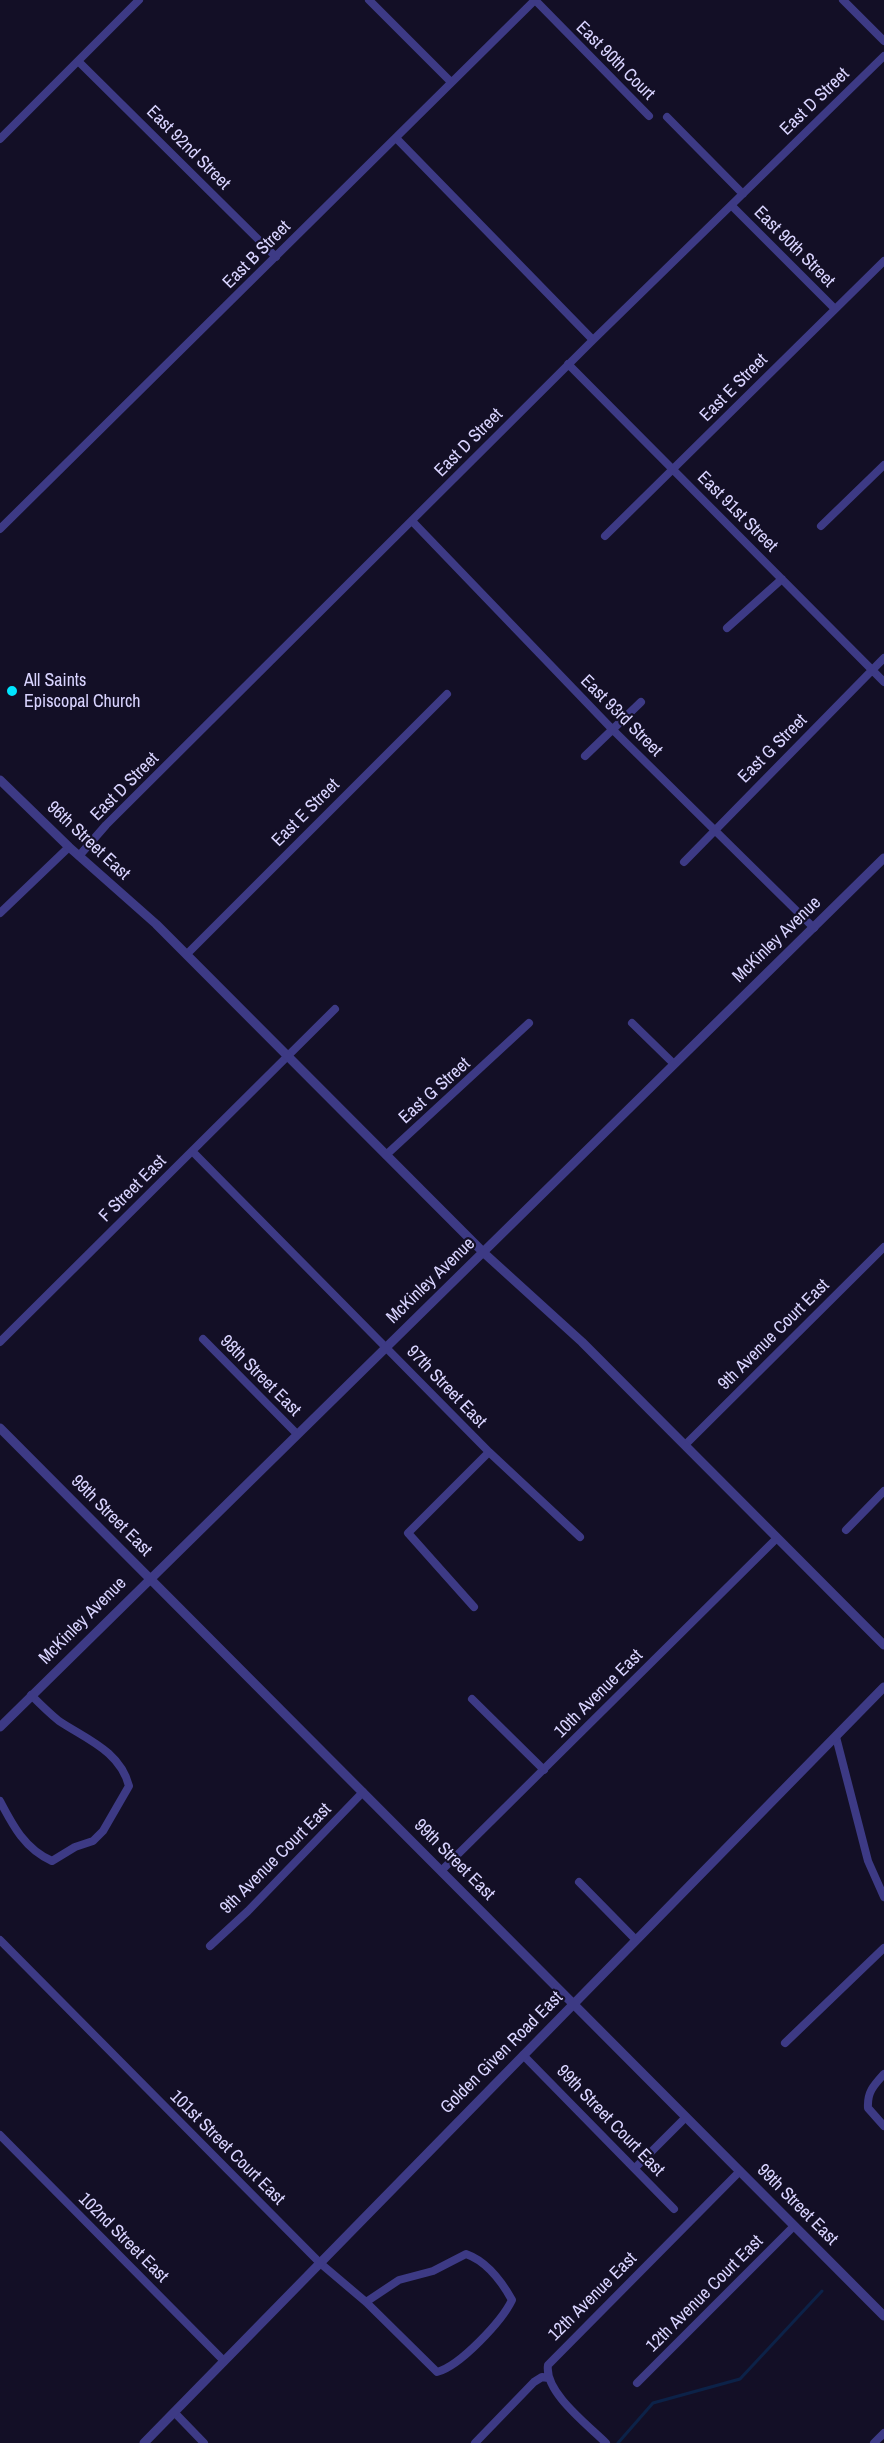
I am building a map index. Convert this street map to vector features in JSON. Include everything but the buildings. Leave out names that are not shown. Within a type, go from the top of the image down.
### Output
[{"type":"street","points":[[0,139],[139,0]]},
{"type":"street","points":[[369,0],[451,82]]},
{"type":"street","name":"East B Street","points":[[0,529],[535,0]]},
{"type":"street","name":"East 90th Court","points":[[535,0],[650,117]]},
{"type":"street","points":[[843,0],[884,41]]},
{"type":"street","name":"East D Street","points":[[79,856],[106,825],[568,364],[884,56]]},
{"type":"street","name":"East 92nd Street","points":[[78,61],[276,257]]},
{"type":"street","name":"East 90th Street","points":[[667,117],[743,194]]},
{"type":"street","points":[[396,138],[593,340]]},
{"type":"street","name":"East 90th Street","points":[[732,206],[835,309]]},
{"type":"street","name":"East E Street","points":[[604,536],[884,261]]},
{"type":"street","name":"East 91st Street","points":[[568,364],[884,682]]},
{"type":"street","points":[[821,526],[884,465]]},
{"type":"street","name":"East 93rd Street","points":[[412,521],[612,729],[814,928]]},
{"type":"street","points":[[727,628],[782,579]]},
{"type":"street","name":"East G Street","points":[[684,862],[884,658]]},
{"type":"street","name":"East E Street","points":[[187,954],[447,694]]},
{"type":"street","points":[[585,756],[641,702]]},
{"type":"street","name":"96th Street East","points":[[0,780],[69,847],[187,954],[484,1253],[582,1342],[777,1538]]},
{"type":"street","points":[[0,913],[69,847]]},
{"type":"street","name":"McKinley Avenue","points":[[0,1726],[884,858]]},
{"type":"street","name":"F Street East","points":[[0,1342],[335,1009]]},
{"type":"street","name":"East G Street","points":[[386,1155],[460,1090],[529,1023]]},
{"type":"street","points":[[632,1023],[674,1064]]},
{"type":"street","name":"97th Street East","points":[[192,1151],[489,1452],[580,1537]]},
{"type":"street","name":"9th Avenue Court East","points":[[685,1445],[884,1246]]},
{"type":"street","name":"98th Street East","points":[[203,1339],[296,1433]]},
{"type":"street","name":"99th Street East","points":[[0,1428],[884,2316]]},
{"type":"street","points":[[474,1606],[408,1533],[489,1452]]},
{"type":"street","points":[[846,1530],[884,1491]]},
{"type":"street","points":[[777,1538],[884,1645]]},
{"type":"street","name":"10th Avenue East","points":[[442,1870],[777,1538]]},
{"type":"street","name":"Golden Given Road East","points":[[144,2443],[175,2414],[224,2361],[884,1687]]},
{"type":"street","points":[[0,1801],[16,1832],[52,1862],[75,1847],[93,1841],[103,1831],[129,1786],[122,1769],[100,1745],[56,1719],[31,1695]]},
{"type":"street","points":[[472,1699],[544,1770]]},
{"type":"street","points":[[836,1737],[868,1861],[884,1898]]},
{"type":"street","name":"9th Avenue Court East","points":[[210,1946],[248,1911],[363,1792]]},
{"type":"street","points":[[579,1882],[636,1940]]},
{"type":"street","name":"101st Street Court East","points":[[0,1940],[320,2263],[366,2302],[437,2372],[454,2365],[507,2312],[512,2300],[488,2268],[479,2260],[466,2254],[433,2271],[399,2280],[366,2302]]},
{"type":"street","points":[[785,2043],[884,1948]]},
{"type":"street","name":"99th Street Court East","points":[[523,2055],[674,2209]]},
{"type":"street","points":[[884,2074],[873,2086],[868,2098],[868,2108],[884,2126]]},
{"type":"street","points":[[635,2168],[686,2117]]},
{"type":"street","name":"102nd Street East","points":[[0,2135],[224,2361]]},
{"type":"street","name":"12th Avenue East","points":[[548,2378],[551,2360],[740,2171]]},
{"type":"street","name":"12th Avenue Court East","points":[[637,2383],[794,2226]]},
{"type":"street","points":[[475,2443],[534,2382],[542,2377],[548,2378],[557,2392],[606,2443]]},
{"type":"street","points":[[175,2414],[204,2443]]},
{"type":"street","points":[[874,2443],[884,2433]]},
{"type":"waterway","points":[[618,2443],[653,2403],[740,2379],[822,2291]]},
{"type":"place","name":"All Saints Episcopal Church","points":[[12,691]]}]
